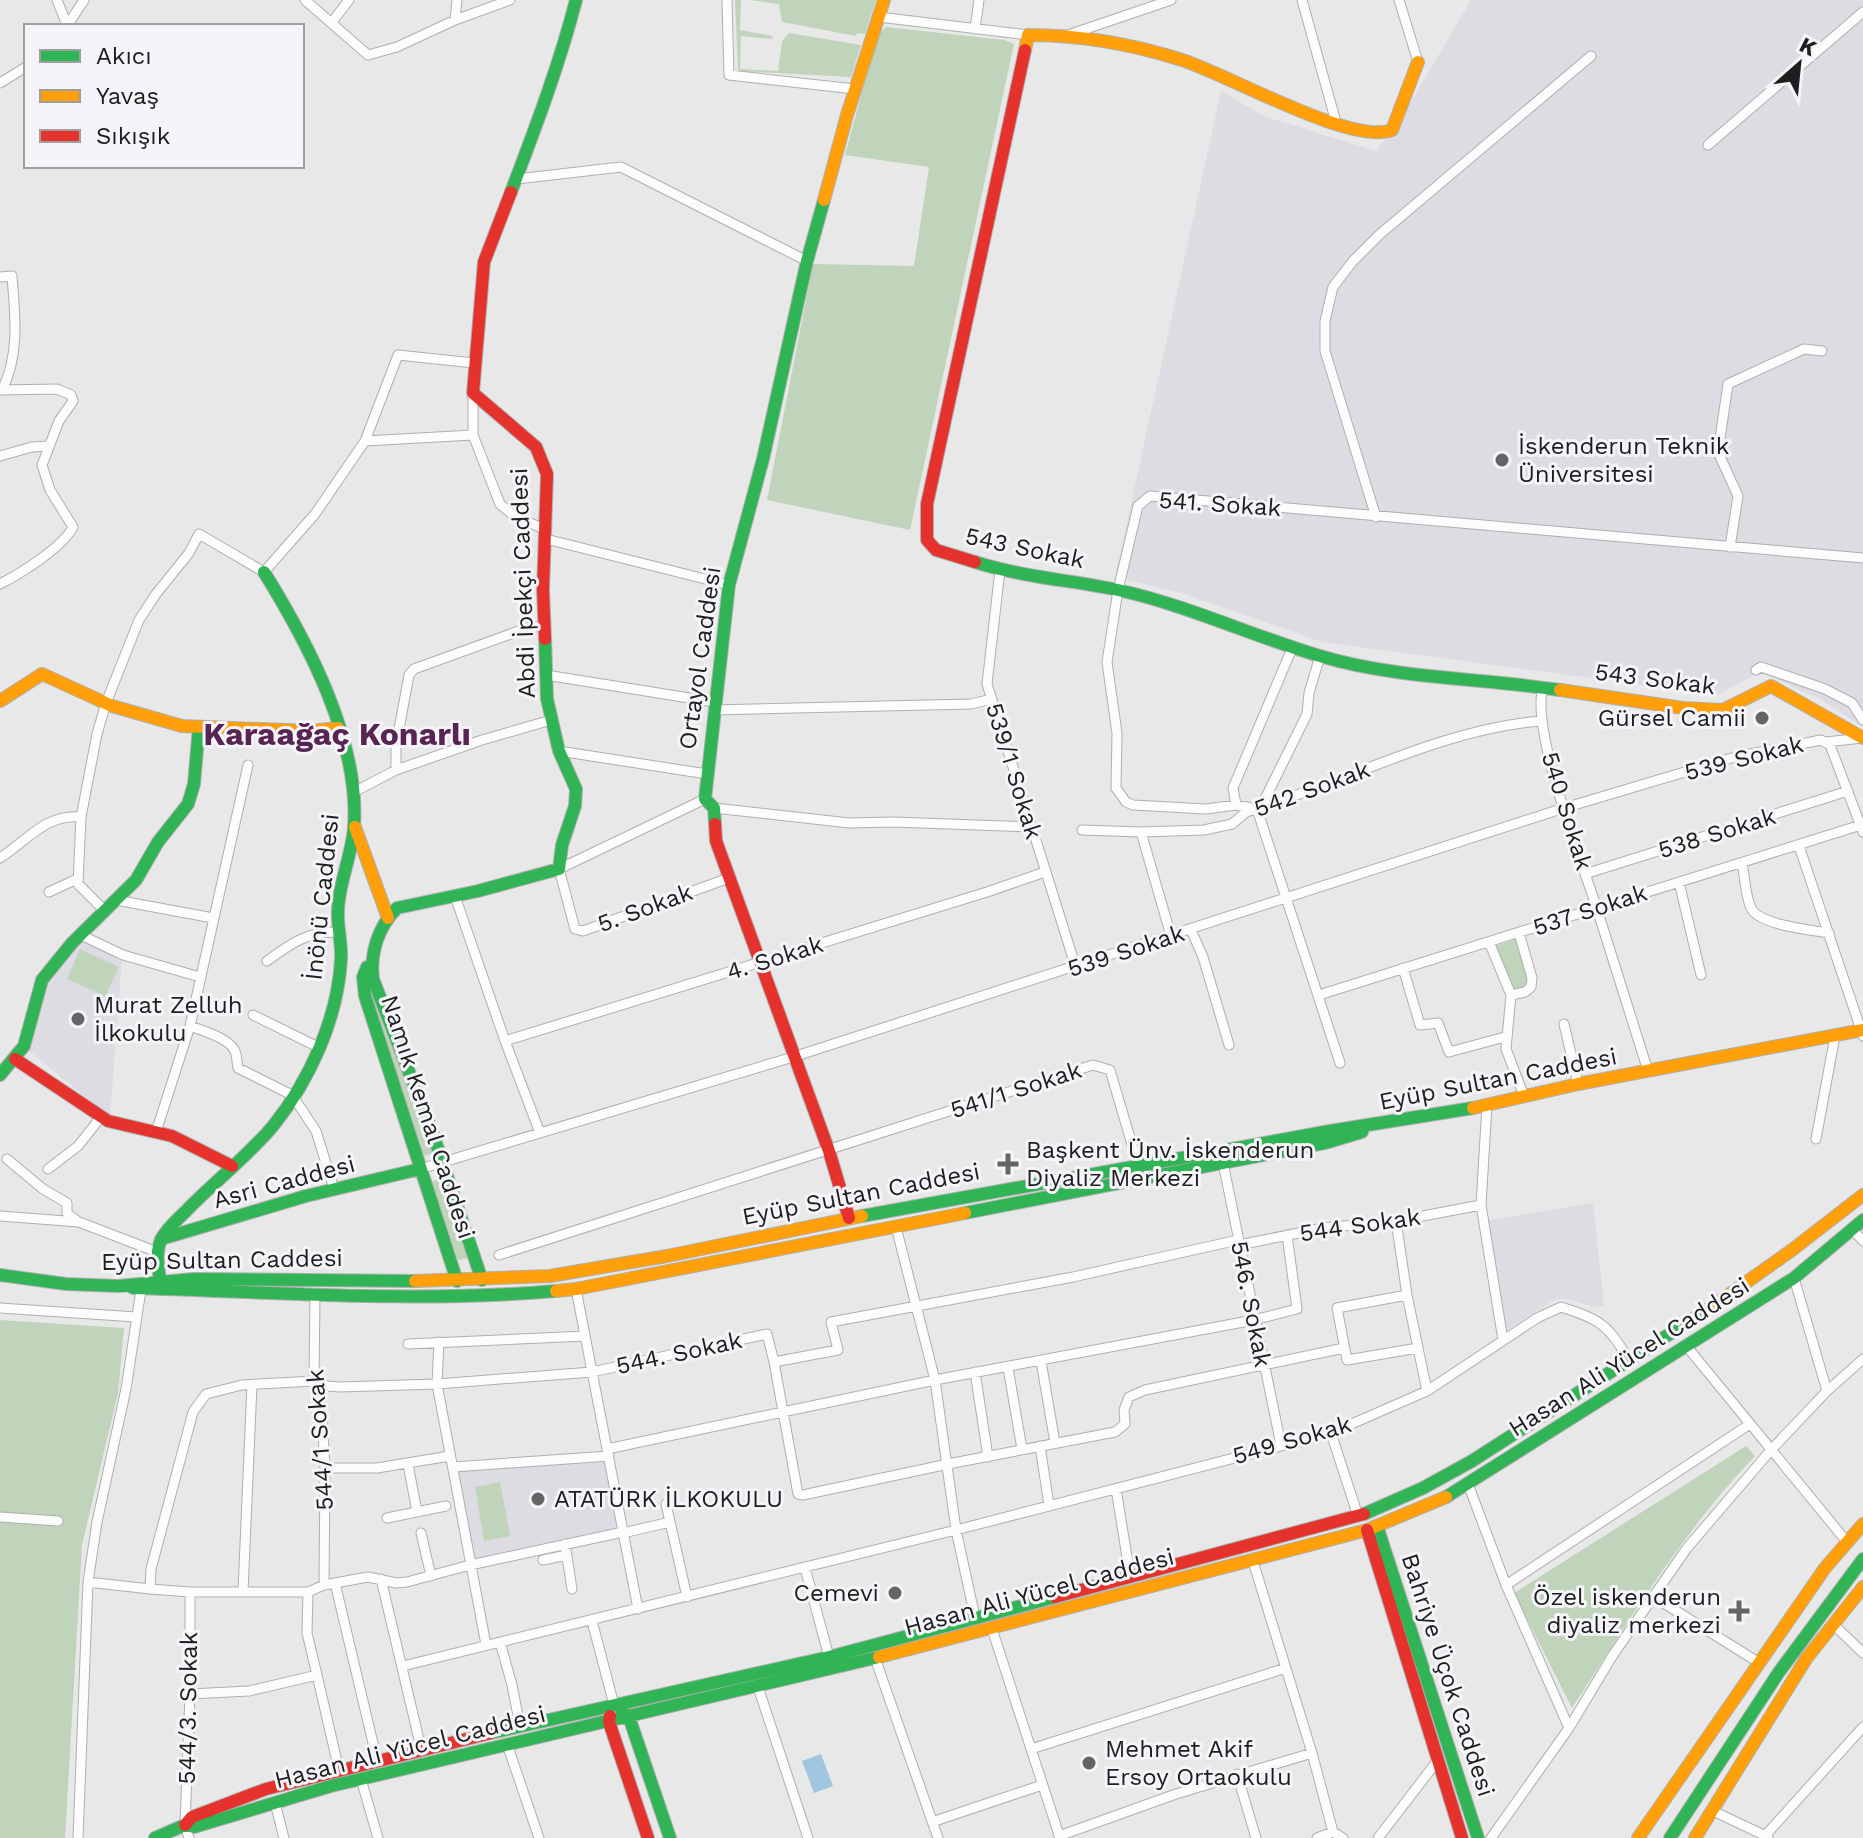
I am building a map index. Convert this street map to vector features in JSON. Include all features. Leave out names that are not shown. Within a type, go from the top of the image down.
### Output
[{"type":"main road","points":[[473,393],[484,262],[564,46],[576,0]]},
{"type":"main road","name":"Ortayol Caddesi","points":[[849,1218],[829,1151],[716,841],[707,774],[729,585],[763,459],[807,261],[855,89],[884,0]]},
{"type":"main road","points":[[1028,35],[1068,35],[1193,62],[1279,104],[1365,132],[1382,134],[1392,130],[1418,62]]},
{"type":"main road","name":"543 Sokak","points":[[1028,35],[927,504],[927,540],[936,550],[1000,570],[1118,590],[1182,607],[1320,656],[1368,667],[1543,687],[1683,708],[1723,710],[1771,686],[1862,738]]},
{"type":"main road","name":"Abdi İpekçi Caddesi","points":[[473,393],[541,454],[547,474],[543,626],[546,675],[551,720],[559,751],[577,796],[562,845],[559,869]]},
{"type":"main road","name":"İnönü Caddesi","points":[[159,1246],[272,1126],[292,1095],[318,1047],[331,1014],[341,956],[338,932],[342,875],[354,824],[348,765],[338,728],[294,619],[264,572]]},
{"type":"main road","points":[[0,701],[42,674],[106,703],[160,722],[199,727],[310,731],[338,728]]},
{"type":"main road","points":[[0,1075],[24,1046],[42,980],[145,870],[158,842],[191,797],[199,727]]},
{"type":"main road","points":[[354,824],[388,918],[401,906],[455,896],[559,869]]},
{"type":"main road","name":"Namık Kemal Caddesi","points":[[388,918],[363,977],[365,996],[457,1281]]},
{"type":"main road","points":[[341,956],[369,966],[390,1016],[482,1280]]},
{"type":"main road","name":"Eyüp Sultan Caddesi","points":[[0,1275],[57,1283],[118,1286],[160,1280],[457,1281],[575,1272],[849,1218],[1487,1105],[1578,1084],[1863,1032]]},
{"type":"main road","points":[[15,1059],[121,1127],[156,1132],[199,1147],[232,1166]]},
{"type":"main road","points":[[118,1286],[141,1290],[497,1296],[576,1289],[1346,1138],[1367,1127]]},
{"type":"main road","name":"Asri Caddesi","points":[[159,1246],[334,1189],[420,1169]]},
{"type":"main road","points":[[187,1832],[192,1817],[266,1789],[421,1748],[829,1657],[1358,1516],[1394,1503],[1441,1480],[1630,1362],[1768,1269],[1863,1195]]},
{"type":"main road","name":"Hasan Ali Yücel Caddesi","points":[[155,1838],[187,1832],[194,1827],[361,1779],[992,1629],[1372,1528],[1424,1507],[1468,1484],[1688,1348],[1794,1278],[1858,1225]]},
{"type":"main road","points":[[159,1246],[160,1280]]},
{"type":"main road","points":[[1638,1838],[1758,1662],[1863,1524]]},
{"type":"main road","name":"Bahriye Üçok Caddesi","points":[[1372,1528],[1462,1838]]},
{"type":"main road","name":"Bahriye Üçok Caddesi","points":[[1372,1528],[1478,1838]]},
{"type":"main road","points":[[1670,1838],[1779,1672],[1863,1559]]},
{"type":"main road","points":[[1695,1838],[1806,1659],[1863,1587]]},
{"type":"main road","points":[[614,1705],[629,1717],[670,1838]]},
{"type":"main road","points":[[614,1705],[609,1722],[648,1838]]},
{"type":"street","points":[[57,0],[66,24]]},
{"type":"street","points":[[68,24],[84,0]]},
{"type":"street","points":[[305,0],[368,55],[397,47],[455,20],[510,0]]},
{"type":"street","points":[[332,22],[349,0]]},
{"type":"street","points":[[455,20],[457,0]]},
{"type":"street","points":[[727,0],[729,75],[855,89]]},
{"type":"street","points":[[975,29],[979,0]]},
{"type":"street","points":[[1068,35],[1171,0]]},
{"type":"street","points":[[1302,0],[1336,122]]},
{"type":"street","points":[[1399,0],[1418,62]]},
{"type":"street","points":[[1708,145],[1863,12]]},
{"type":"street","points":[[879,17],[1028,35]]},
{"type":"street","points":[[1376,517],[1325,351],[1325,321],[1333,287],[1379,235],[1591,56]]},
{"type":"street","points":[[0,83],[24,68]]},
{"type":"street","points":[[517,179],[621,167],[807,261]]},
{"type":"street","points":[[0,277],[12,276],[16,324],[10,369],[1,390],[57,389],[71,395],[73,401],[59,421],[42,465],[50,490],[73,527],[69,535],[0,584]]},
{"type":"street","points":[[1730,547],[1738,496],[1718,452],[1728,384],[1804,349],[1822,351]]},
{"type":"street","points":[[105,911],[78,884],[81,817],[106,703],[139,620],[156,594],[189,553],[199,534],[264,572],[315,514],[365,441],[398,355],[474,363]]},
{"type":"street","points":[[473,393],[473,435],[500,504],[513,515],[546,535],[729,585]]},
{"type":"street","points":[[365,441],[473,435]]},
{"type":"street","points":[[0,456],[48,446]]},
{"type":"street","name":"541. Sokak","points":[[1259,808],[1236,805],[1206,809],[1133,805],[1126,802],[1116,788],[1117,733],[1107,662],[1118,590],[1138,506],[1150,496],[1863,558]]},
{"type":"street","name":"539/1 Sokak","points":[[1000,570],[987,684],[1076,968]]},
{"type":"street","points":[[396,770],[396,745],[409,675],[414,669],[527,628],[543,626]]},
{"type":"street","points":[[1236,805],[1233,788],[1293,646]]},
{"type":"street","points":[[1320,656],[1309,693],[1307,714],[1259,808],[1340,1063]]},
{"type":"street","points":[[1756,670],[1761,667],[1825,689],[1852,703],[1863,720]]},
{"type":"street","points":[[546,675],[713,706],[971,704],[992,699]]},
{"type":"street","name":"540 Sokak","points":[[1543,687],[1539,699],[1541,721],[1564,808],[1648,1071]]},
{"type":"street","points":[[352,793],[396,770],[551,720]]},
{"type":"street","name":"542 Sokak","points":[[1082,830],[1141,832],[1232,824],[1246,812],[1475,733],[1541,721]]},
{"type":"street","name":"539 Sokak","points":[[420,1169],[1076,968],[1564,808],[1735,757],[1821,740],[1828,744],[1862,738]]},
{"type":"street","points":[[1828,744],[1862,828]]},
{"type":"street","points":[[559,751],[707,774]]},
{"type":"street","points":[[156,1132],[190,1026],[248,765]]},
{"type":"street","name":"538 Sokak","points":[[1585,874],[1848,791]]},
{"type":"street","points":[[559,869],[710,804],[849,823],[1031,827]]},
{"type":"street","points":[[0,858],[32,831],[47,823],[68,815],[81,817]]},
{"type":"street","name":"537 Sokak","points":[[1319,995],[1862,828]]},
{"type":"street","points":[[1141,832],[1171,936]]},
{"type":"street","points":[[1799,846],[1863,1032]]},
{"type":"street","points":[[1742,863],[1750,907],[1756,914],[1771,921],[1829,933]]},
{"type":"street","name":"5. Sokak","points":[[559,869],[575,929],[583,931],[729,878]]},
{"type":"street","name":"4. Sokak","points":[[505,1041],[1045,872]]},
{"type":"street","points":[[49,892],[77,879]]},
{"type":"street","points":[[1679,882],[1701,975]]},
{"type":"street","points":[[455,896],[540,1133]]},
{"type":"street","points":[[116,900],[213,918]]},
{"type":"street","points":[[1191,930],[1203,957],[1229,1045]]},
{"type":"street","points":[[267,961],[303,936],[321,931],[338,932]]},
{"type":"street","points":[[1511,995],[1525,992],[1531,987],[1532,978],[1519,933]]},
{"type":"street","points":[[81,935],[123,955],[200,977]]},
{"type":"street","points":[[1489,942],[1511,995],[1506,1049],[1524,1096]]},
{"type":"street","points":[[1403,968],[1420,1025],[1438,1023],[1449,1052],[1505,1037]]},
{"type":"street","points":[[253,1015],[318,1047]]},
{"type":"street","points":[[1564,1024],[1578,1084]]},
{"type":"street","points":[[190,1026],[215,1036],[229,1046],[236,1053],[238,1068],[292,1095],[316,1131],[334,1189]]},
{"type":"street","points":[[1816,1139],[1835,1036]]},
{"type":"street","name":"541/1 Sokak","points":[[829,1151],[1099,1066],[1110,1070],[1138,1165]]},
{"type":"street","points":[[1487,1105],[1481,1205],[1503,1340]]},
{"type":"street","points":[[48,1169],[78,1146],[101,1117]]},
{"type":"street","points":[[499,1255],[829,1151]]},
{"type":"street","points":[[7,1159],[43,1189],[67,1203],[67,1213],[79,1222]]},
{"type":"street","name":"546. Sokak","points":[[1223,1163],[1281,1445]]},
{"type":"street","name":"544 Sokak","points":[[917,1306],[1238,1242],[1323,1228],[1396,1221],[1481,1205]]},
{"type":"street","points":[[0,1216],[79,1222],[159,1246]]},
{"type":"street","points":[[1396,1221],[1407,1295],[1427,1391]]},
{"type":"street","points":[[1858,1225],[1863,1241]]},
{"type":"street","points":[[896,1227],[935,1380],[956,1530],[975,1617]]},
{"type":"street","points":[[453,1467],[608,1452],[935,1380],[1254,1320],[1297,1309],[1287,1235]]},
{"type":"street","points":[[1794,1278],[1827,1391]]},
{"type":"street","points":[[576,1289],[638,1609]]},
{"type":"street","points":[[78,1838],[88,1582],[97,1522],[126,1389],[141,1290]]},
{"type":"street","name":"544/1 Sokak","points":[[315,1294],[314,1381],[321,1401],[330,1584],[377,1760]]},
{"type":"street","points":[[1407,1295],[1337,1308],[1344,1348],[1347,1360],[1418,1348]]},
{"type":"street","points":[[917,1306],[831,1322],[838,1350],[774,1362],[798,1494],[1115,1432],[1125,1424],[1124,1410],[1129,1397],[1145,1390],[1344,1348]]},
{"type":"street","name":"549 Sokak","points":[[403,1666],[805,1568],[1331,1433],[1427,1391],[1537,1318],[1561,1307],[1589,1316],[1610,1330],[1630,1362]]},
{"type":"street","points":[[0,1308],[136,1317]]},
{"type":"street","name":"544. Sokak","points":[[150,1589],[151,1569],[193,1412],[206,1394],[252,1385],[314,1381],[340,1387],[437,1384],[592,1372],[767,1334],[774,1362]]},
{"type":"street","points":[[408,1344],[585,1336]]},
{"type":"street","points":[[439,1342],[437,1384],[486,1645]]},
{"type":"street","points":[[1688,1348],[1847,1542]]},
{"type":"street","points":[[1491,1838],[1569,1728],[1613,1655],[1687,1548],[1771,1450],[1827,1391],[1863,1359]]},
{"type":"street","points":[[1041,1361],[1055,1443]]},
{"type":"street","points":[[1008,1368],[1022,1449]]},
{"type":"street","points":[[975,1372],[988,1457]]},
{"type":"street","points":[[243,1591],[252,1385]]},
{"type":"street","points":[[1506,1585],[1750,1424]]},
{"type":"street","points":[[1331,1433],[1358,1516]]},
{"type":"street","points":[[1040,1446],[1049,1505]]},
{"type":"street","points":[[325,1468],[377,1468],[450,1456]]},
{"type":"street","points":[[408,1464],[417,1512]]},
{"type":"street","points":[[1468,1484],[1506,1585],[1569,1728]]},
{"type":"street","points":[[1116,1489],[1130,1575]]},
{"type":"street","points":[[666,1504],[687,1597]]},
{"type":"street","points":[[387,1518],[446,1506]]},
{"type":"street","points":[[0,1517],[58,1521]]},
{"type":"street","points":[[88,1582],[190,1592],[308,1592],[330,1584],[368,1577],[396,1583],[670,1522]]},
{"type":"street","points":[[421,1533],[431,1576]]},
{"type":"street","points":[[565,1544],[572,1589]]},
{"type":"street","points":[[543,1560],[567,1555]]},
{"type":"street","points":[[1252,1558],[1338,1835],[1317,1838]]},
{"type":"street","points":[[805,1568],[829,1657]]},
{"type":"street","points":[[381,1579],[421,1748]]},
{"type":"street","name":"544/3. Sokak","points":[[187,1832],[190,1592]]},
{"type":"street","points":[[308,1592],[307,1633],[339,1770]]},
{"type":"street","points":[[1654,1597],[1758,1662]]},
{"type":"street","points":[[592,1621],[614,1705]]},
{"type":"street","points":[[1833,1624],[1863,1653]]},
{"type":"street","points":[[992,1629],[1059,1837],[1237,1774],[1312,1753]]},
{"type":"street","points":[[500,1642],[520,1726]]},
{"type":"street","points":[[875,1658],[938,1838]]},
{"type":"street","points":[[1031,1749],[1286,1668]]},
{"type":"street","points":[[190,1694],[249,1691],[317,1675]]},
{"type":"street","points":[[758,1687],[808,1838]]},
{"type":"street","points":[[1713,1811],[1766,1837],[1863,1727]]},
{"type":"street","points":[[507,1744],[539,1838]]},
{"type":"street","points":[[1378,1838],[1438,1760]]},
{"type":"street","points":[[1237,1774],[1256,1838]]},
{"type":"street","points":[[361,1779],[378,1838]]},
{"type":"street","points":[[932,1822],[1042,1785]]},
{"type":"street","points":[[275,1803],[284,1838]]},
{"type":"shaded area","name":"İskenderun Teknik Üniversitesi","points":[[1471,0],[1863,0],[1863,727],[1820,699],[1760,672],[1717,695],[1322,642],[1185,594],[1115,577],[1221,91],[1264,116],[1376,151],[1405,112]]},
{"type":"shaded area","name":"Murat Zelluh İlkokulu","points":[[83,940],[122,958],[110,1117],[29,1051],[47,987]]},
{"type":"shaded area","points":[[1593,1203],[1604,1305],[1594,1307],[1568,1299],[1556,1299],[1505,1331],[1484,1221]]},
{"type":"shaded area","name":"ATATÜRK İLKOKULU","points":[[609,1456],[623,1532],[470,1565],[453,1467]]},
{"type":"green space","points":[[735,0],[741,0],[740,30],[772,36],[773,39],[741,36],[740,69],[778,71],[782,41],[789,33],[861,45],[851,77],[738,71]]},
{"type":"green space","points":[[750,0],[876,0],[865,34],[857,33],[856,36],[782,22],[779,4]]},
{"type":"green space","points":[[886,27],[1004,40],[1014,44],[910,530],[767,500],[813,264],[914,266],[929,167],[845,155],[877,36]]},
{"type":"green space","points":[[1518,939],[1529,979],[1525,989],[1513,992],[1495,946]]},
{"type":"green space","points":[[80,949],[119,967],[105,996],[67,979]]},
{"type":"green space","points":[[372,986],[433,1153],[422,1157],[369,988]]},
{"type":"green space","points":[[441,1178],[470,1258],[458,1260],[431,1182]]},
{"type":"green space","points":[[0,1320],[124,1328],[118,1393],[82,1545],[65,1838],[0,1838]]},
{"type":"green space","points":[[1746,1446],[1755,1456],[1680,1546],[1572,1708],[1514,1593]]},
{"type":"green space","points":[[500,1482],[510,1536],[484,1541],[475,1487]]},
{"type":"water","points":[[821,1754],[833,1786],[814,1793],[802,1761]]},
{"type":"traffic: fast","points":[[511,192],[538,121],[576,0]]},
{"type":"traffic: fast","points":[[715,824],[714,808],[705,799],[729,585],[763,459],[807,261],[824,200]]},
{"type":"traffic: fast","points":[[975,562],[1144,596],[1349,664],[1409,674],[1560,690]]},
{"type":"traffic: fast","points":[[160,1280],[158,1248],[167,1231],[263,1137],[299,1089],[328,1026],[339,981],[339,900],[354,827],[354,794],[349,761],[328,694],[264,572]]},
{"type":"traffic: fast","points":[[482,1280],[433,1134],[373,979],[373,960],[380,932],[397,908],[478,891],[559,869],[562,845],[575,806],[576,789],[559,751],[547,699],[545,639]]},
{"type":"traffic: fast","points":[[0,1075],[24,1046],[42,980],[72,943],[136,880],[158,842],[188,804],[194,784],[199,727]]},
{"type":"traffic: fast","points":[[367,967],[363,977],[365,996],[457,1281]]},
{"type":"traffic: fast","points":[[862,1216],[1473,1108]]},
{"type":"traffic: fast","points":[[965,1213],[1325,1143],[1362,1132]]},
{"type":"traffic: fast","points":[[161,1239],[306,1196],[420,1169]]},
{"type":"traffic: fast","points":[[1446,1497],[1794,1278],[1863,1220]]},
{"type":"traffic: fast","points":[[0,1275],[66,1284],[118,1286],[194,1279],[415,1281]]},
{"type":"traffic: fast","points":[[133,1288],[398,1296],[556,1291]]},
{"type":"traffic: fast","points":[[1364,1514],[1423,1488],[1472,1461],[1710,1308]]},
{"type":"traffic: fast","points":[[1377,1526],[1478,1838]]},
{"type":"traffic: fast","points":[[1670,1838],[1779,1672],[1863,1559]]},
{"type":"traffic: fast","points":[[491,1733],[829,1657],[1055,1597]]},
{"type":"traffic: fast","points":[[155,1838],[185,1825],[194,1827],[331,1786],[879,1657]]},
{"type":"traffic: fast","points":[[622,1712],[629,1717],[670,1838]]},
{"type":"traffic: slow","points":[[824,200],[884,0]]},
{"type":"traffic: slow","points":[[1025,50],[1028,35],[1104,41],[1142,49],[1200,67],[1319,118],[1348,128],[1373,132],[1392,130],[1418,62]]},
{"type":"traffic: slow","points":[[0,701],[42,674],[112,706],[182,726],[310,731],[338,728]]},
{"type":"traffic: slow","points":[[1560,690],[1683,708],[1723,710],[1771,686],[1863,738]]},
{"type":"traffic: slow","points":[[355,827],[388,918]]},
{"type":"traffic: slow","points":[[1473,1108],[1578,1084],[1863,1030]]},
{"type":"traffic: slow","points":[[1710,1308],[1863,1195]]},
{"type":"traffic: slow","points":[[556,1291],[965,1213]]},
{"type":"traffic: slow","points":[[415,1281],[550,1276],[667,1256],[862,1216]]},
{"type":"traffic: slow","points":[[879,1657],[1367,1530],[1446,1497]]},
{"type":"traffic: slow","points":[[1638,1838],[1825,1568],[1863,1524]]},
{"type":"traffic: slow","points":[[1695,1838],[1806,1659],[1863,1587]]},
{"type":"traffic: jam","points":[[975,562],[936,550],[927,540],[927,504],[1025,50]]},
{"type":"traffic: jam","points":[[511,192],[484,262],[473,393],[536,447],[547,474],[543,590],[545,639]]},
{"type":"traffic: jam","points":[[715,824],[716,841],[829,1151],[849,1218]]},
{"type":"traffic: jam","points":[[15,1059],[108,1121],[172,1136],[232,1166]]},
{"type":"traffic: jam","points":[[1055,1597],[1364,1514]]},
{"type":"traffic: jam","points":[[1367,1530],[1462,1838]]},
{"type":"traffic: jam","points":[[610,1716],[609,1722],[648,1838]]},
{"type":"traffic: jam","points":[[185,1825],[192,1817],[266,1789],[491,1733]]},
{"type":"place","name":"İskenderun Teknik Üniversitesi","points":[[1502,460]]},
{"type":"place","name":"Gürsel Camii","points":[[1762,718]]},
{"type":"place","name":"Murat Zelluh İlkokulu","points":[[78,1019]]},
{"type":"place","name":"Başkent Ünv. İskenderun Diyaliz Merkezi","points":[[1008,1164]]},
{"type":"place","name":"ATATÜRK İLKOKULU","points":[[538,1499]]},
{"type":"place","name":"Cemevi","points":[[895,1593]]},
{"type":"place","name":"Özel iskenderun diyaliz merkezi","points":[[1739,1611]]},
{"type":"place","name":"Mehmet Akif Ersoy Ortaokulu","points":[[1089,1763]]},
{"type":"district","name":"Karaağaç Konarlı","points":[[337,734]]}]
